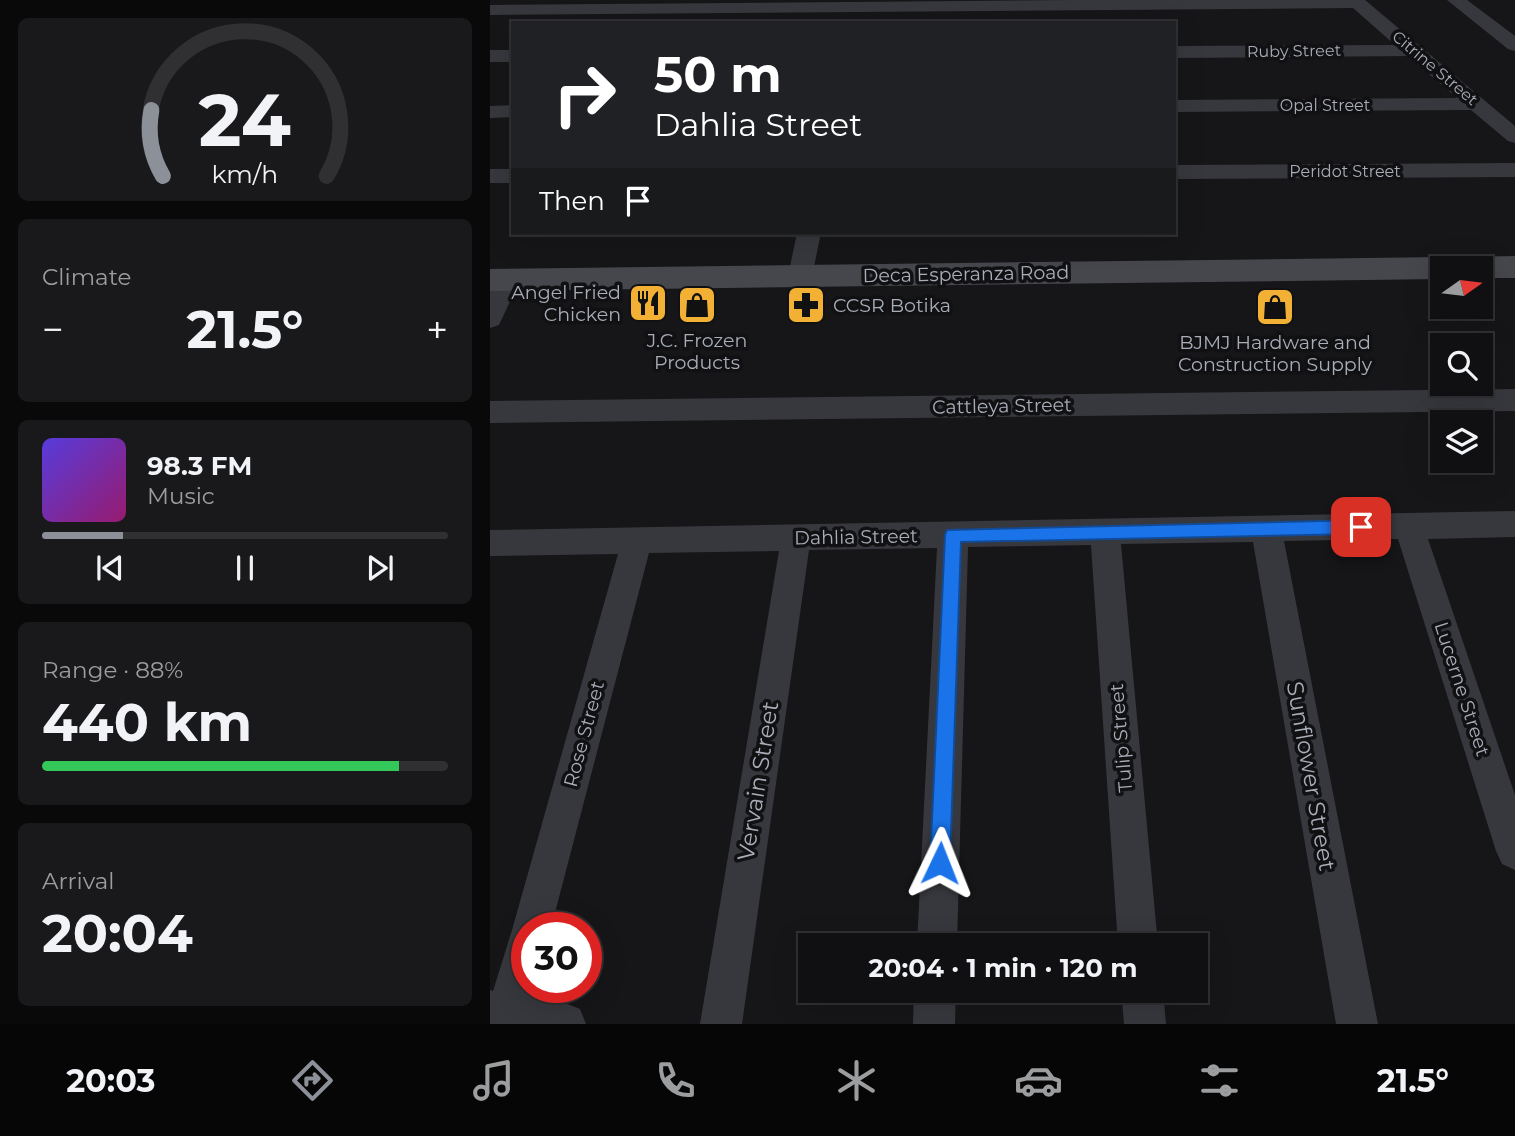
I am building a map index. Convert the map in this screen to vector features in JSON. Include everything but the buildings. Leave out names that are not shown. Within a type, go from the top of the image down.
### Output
[{"type":"street","points":[[1456,0],[1515,45]]},
{"type":"street","points":[[490,10],[855,10],[1356,2]]},
{"type":"street","name":"Citrine Street","points":[[1356,2],[1515,136]]},
{"type":"street","name":"Ruby Street","points":[[1176,52],[1413,50]]},
{"type":"street","points":[[490,56],[511,56]]},
{"type":"street","name":"Opal Street","points":[[1176,106],[1476,104]]},
{"type":"street","points":[[490,112],[511,111]]},
{"type":"street","name":"Peridot Street","points":[[1176,172],[1515,170]]},
{"type":"street","points":[[490,176],[511,176]]},
{"type":"street","points":[[800,276],[809,235]]},
{"type":"street","points":[[1493,267],[1515,267]]},
{"type":"street","name":"Deca Esperanza Road","points":[[499,280],[1430,268]]},
{"type":"street","points":[[490,319],[499,280]]},
{"type":"street","name":"Cattleya Street","points":[[490,412],[1515,400]]},
{"type":"street","name":"Dahlia Street","points":[[491,546],[1515,524]]},
{"type":"street","name":"Lucerne Street","points":[[1409,526],[1515,851]]},
{"type":"street","name":"Sunflower Street","points":[[1266,529],[1357,1024]]},
{"type":"street","name":"Tulip Street","points":[[1105,532],[1137,933]]},
{"type":"street","points":[[937,933],[953,535]]},
{"type":"street","name":"Vervain Street","points":[[721,1024],[796,538]]},
{"type":"street","name":"Rose Street","points":[[535,912],[637,541]]},
{"type":"street","points":[[511,982],[499,1011],[565,1024]]},
{"type":"street","points":[[934,1024],[935,1003]]},
{"type":"street","points":[[1143,1003],[1145,1024]]},
{"type":"place","name":"Angel Fried Chicken","points":[[648,303]]},
{"type":"place","name":"J.C. Frozen Products","points":[[697,305]]},
{"type":"place","name":"CCSR Botika","points":[[806,305]]},
{"type":"place","name":"BJMJ Hardware and Construction Supply","points":[[1275,307]]},
{"type":"route","points":[[940,863],[953,535],[1361,527]]}]
